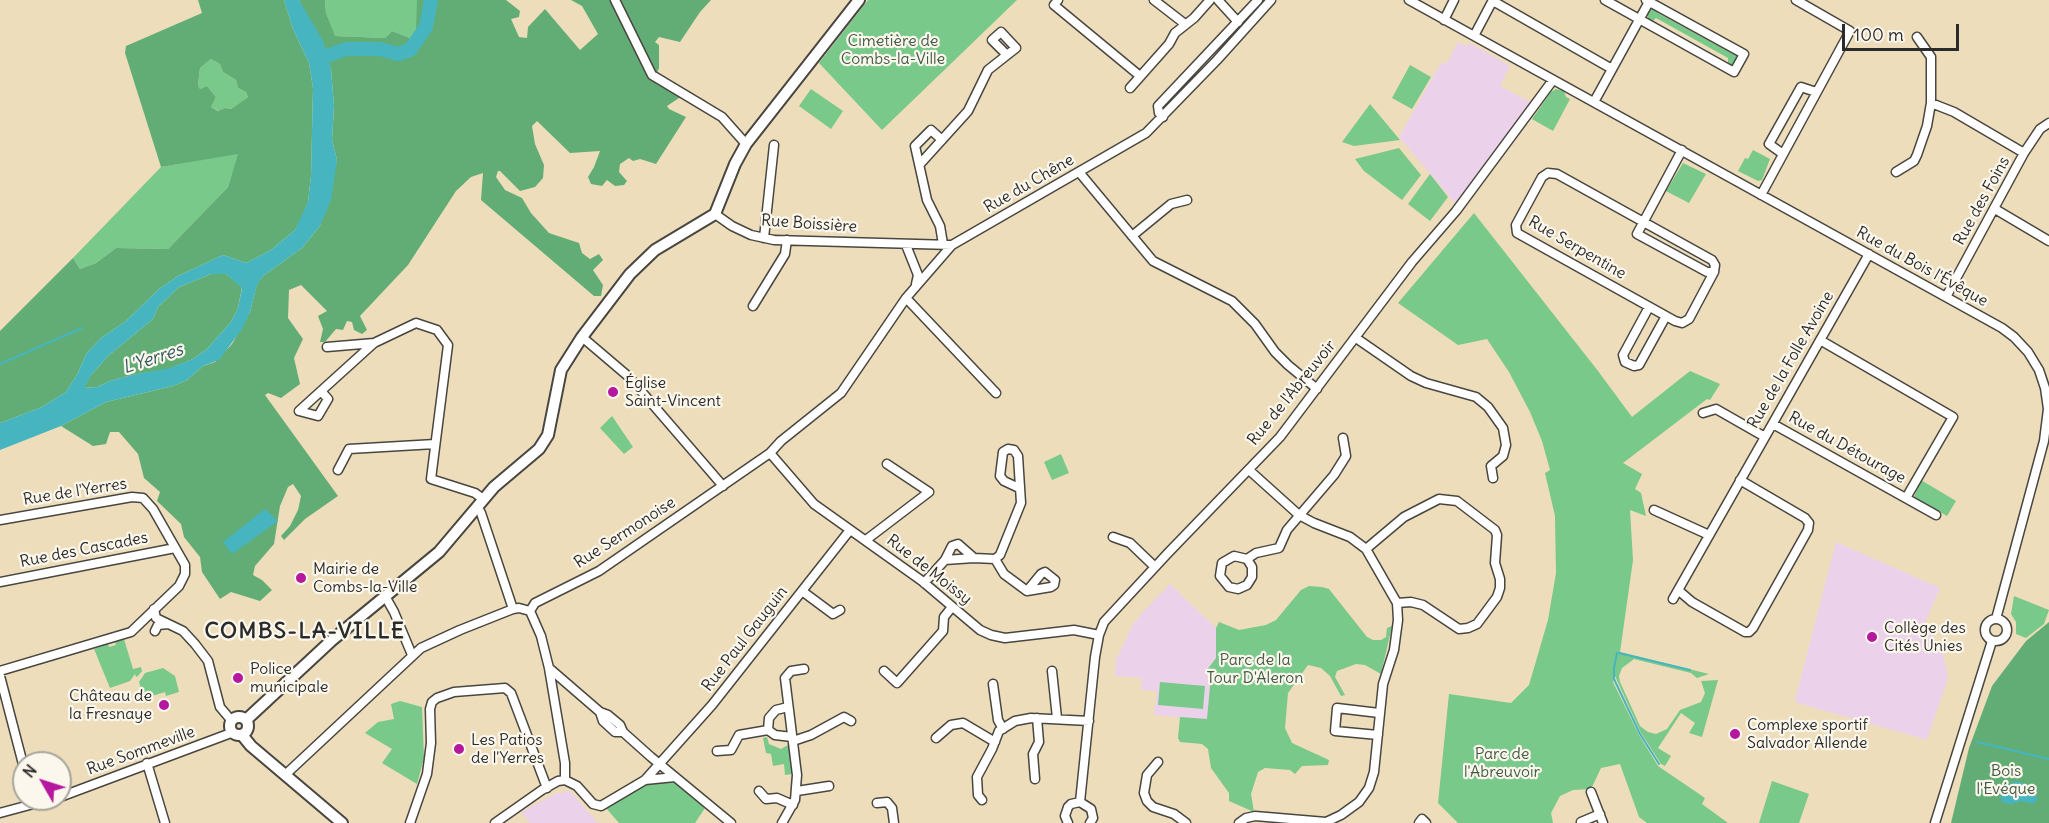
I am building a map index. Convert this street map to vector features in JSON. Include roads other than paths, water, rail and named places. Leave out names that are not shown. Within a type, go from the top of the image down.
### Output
[{"type":"main road","points":[[246,720],[331,641],[438,552],[494,487],[546,440],[561,370],[582,337],[630,274],[656,250],[715,214],[735,164],[746,144],[859,0]]},
{"type":"main road","points":[[246,720],[237,717],[231,720],[229,725],[342,823]]},
{"type":"main road","points":[[237,734],[248,728],[246,720]]},
{"type":"street","points":[[615,0],[652,75],[722,117],[746,144]]},
{"type":"street","points":[[1058,0],[1054,5],[1140,76]]},
{"type":"street","points":[[1154,0],[1185,24]]},
{"type":"street","points":[[1130,88],[1169,44],[1175,33],[1194,18],[1210,0]]},
{"type":"street","points":[[1218,0],[1238,22]]},
{"type":"street","points":[[1163,117],[1159,113],[1158,106],[1258,0]]},
{"type":"street","name":"Rue du Chêne","points":[[916,285],[947,244],[1146,133],[1271,0]]},
{"type":"street","name":"Rue du Bois l'Évêque","points":[[1409,0],[2002,328],[2014,337],[2028,352],[2039,370],[2045,388],[2048,431],[1996,619]]},
{"type":"street","points":[[1444,20],[1454,0]]},
{"type":"street","points":[[1594,102],[1639,19],[1648,1],[1744,54],[1734,72],[1639,19],[1605,0]]},
{"type":"street","points":[[1761,195],[1850,31],[1796,0]]},
{"type":"street","points":[[1474,36],[1490,1],[1612,69]]},
{"type":"street","points":[[1896,172],[1914,161],[1927,126],[1931,103],[1931,57],[1917,37]]},
{"type":"street","points":[[920,164],[968,111],[988,70],[1007,56]]},
{"type":"street","name":"Rue de l'Abreuvoir","points":[[1080,802],[1095,657],[1104,622],[1280,437],[1412,262],[1456,211],[1553,80]]},
{"type":"street","points":[[1783,154],[1770,144],[1801,87],[1816,92]]},
{"type":"street","points":[[1931,103],[1954,112],[2024,153]]},
{"type":"street","name":"Rue des Foins","points":[[1946,297],[2024,153],[2040,129],[2049,123]]},
{"type":"street","points":[[942,140],[931,130],[915,146],[927,200],[947,244]]},
{"type":"street","points":[[764,238],[774,145]]},
{"type":"street","points":[[1649,307],[1623,355],[1623,360],[1634,366],[1640,363],[1666,316],[1678,322],[1689,319],[1714,272],[1707,272],[1637,234],[1682,150]]},
{"type":"street","points":[[1079,172],[1153,261],[1232,301],[1255,324],[1281,358],[1317,389]]},
{"type":"street","name":"Rue Serpentine","points":[[1666,316],[1519,235],[1515,228],[1542,177],[1552,173],[1710,259],[1715,265],[1714,272]]},
{"type":"street","points":[[1132,236],[1171,204],[1187,201]]},
{"type":"street","points":[[1995,209],[2049,241]]},
{"type":"street","name":"Rue Boissière","points":[[715,214],[732,226],[764,238],[906,245],[947,244]]},
{"type":"street","points":[[753,306],[785,254],[788,240]]},
{"type":"street","points":[[906,245],[918,275],[916,285]]},
{"type":"street","name":"Rue de la Folle Avoine","points":[[1673,599],[1869,254]]},
{"type":"street","name":"Rue Sermonoise","points":[[530,611],[535,603],[599,572],[770,453],[781,441],[841,393],[916,285]]},
{"type":"street","points":[[906,298],[996,393]]},
{"type":"street","points":[[321,391],[374,343],[416,323],[437,330],[448,345],[431,479],[475,493],[513,609]]},
{"type":"street","points":[[582,337],[618,366],[723,486]]},
{"type":"street","points":[[1356,338],[1411,376],[1476,398],[1488,407],[1503,428],[1506,445],[1503,456],[1491,466],[1493,478]]},
{"type":"street","name":"Rue du Détourage","points":[[1820,340],[1953,417],[1906,498]]},
{"type":"street","points":[[327,347],[374,343]]},
{"type":"street","points":[[1703,413],[1716,409],[1765,437]]},
{"type":"street","name":"Rue du Détourage","points":[[1773,424],[1936,515]]},
{"type":"street","points":[[1247,559],[1257,553],[1279,548],[1299,514],[1334,475],[1346,456],[1343,438]]},
{"type":"street","points":[[338,470],[349,449],[435,444]]},
{"type":"street","name":"Rue de Moissy","points":[[770,453],[814,504],[924,583],[980,630],[1005,638],[1074,630],[1099,636]]},
{"type":"street","points":[[866,540],[929,492],[887,464]]},
{"type":"street","points":[[1239,823],[1254,816],[1326,822],[1359,802],[1372,779],[1383,684],[1394,650],[1398,620],[1397,603],[1366,549],[1350,537],[1314,523],[1299,514],[1249,470]]},
{"type":"street","points":[[1678,590],[1692,602],[1745,632],[1753,628],[1808,530],[1809,523],[1805,518],[1740,480]]},
{"type":"street","points":[[945,560],[995,559],[1000,555],[1021,503],[1019,488]]},
{"type":"street","name":"Rue de l'Yerres","points":[[0,520],[132,497],[143,498],[153,509],[185,565],[185,574],[179,586],[131,632],[0,671]]},
{"type":"street","points":[[1366,549],[1404,517],[1439,499],[1457,501],[1495,530],[1497,535],[1495,563],[1500,588],[1497,597],[1477,624],[1459,629],[1423,605],[1411,602],[1397,603]]},
{"type":"street","points":[[1654,510],[1709,535]]},
{"type":"street","name":"Rue Paul Gauguin","points":[[645,780],[712,705],[850,530]]},
{"type":"street","points":[[1113,537],[1130,543],[1155,567]]},
{"type":"street","points":[[924,583],[945,560],[952,546],[958,544],[974,558]]},
{"type":"street","name":"Rue des Cascades","points":[[0,582],[175,548]]},
{"type":"street","points":[[995,559],[1004,574],[1027,591]]},
{"type":"street","points":[[802,591],[833,614],[840,610]]},
{"type":"street","points":[[385,596],[412,655]]},
{"type":"street","points":[[884,671],[897,683],[943,631],[944,617],[952,607]]},
{"type":"street","points":[[285,775],[361,706],[412,655],[435,641],[519,608],[530,611],[541,636],[549,668],[565,764],[565,780]]},
{"type":"street","points":[[154,609],[156,618],[183,631],[208,661],[220,707],[231,720]]},
{"type":"street","name":"Rue du Bois l'Évêque","points":[[1996,619],[2003,621],[2007,632],[2000,640],[1992,641],[1986,637],[1984,630],[1989,621],[1996,619]]},
{"type":"street","points":[[155,631],[158,625],[169,624]]},
{"type":"street","name":"Rue du Bois l'Évêque","points":[[1935,823],[1992,641]]},
{"type":"street","points":[[549,668],[600,712],[608,715],[620,725],[623,732],[660,765],[731,823]]},
{"type":"street","points":[[782,823],[793,805],[797,791],[785,678],[791,671],[804,669]]},
{"type":"street","points":[[1052,671],[1057,718]]},
{"type":"street","points":[[0,676],[20,751]]},
{"type":"street","points":[[993,684],[998,720],[1003,729]]},
{"type":"street","points":[[410,823],[427,774],[431,743],[430,709],[432,702],[454,692],[505,688],[511,693],[546,788]]},
{"type":"street","points":[[768,730],[769,718],[776,710],[788,707]]},
{"type":"street","points":[[1378,735],[1335,731],[1337,708],[1379,713]]},
{"type":"street","points":[[717,751],[731,750],[739,735],[768,730],[775,735],[792,739],[811,735],[844,717],[851,721]]},
{"type":"street","points":[[982,800],[978,795],[977,777],[999,731],[1015,721],[1037,718],[1089,721]]},
{"type":"street","points":[[1035,779],[1033,754],[1039,742],[1037,718]]},
{"type":"street","points":[[936,738],[951,724],[963,723],[995,742]]},
{"type":"street","name":"Rue Sommeville","points":[[72,792],[147,763],[237,734]]},
{"type":"street","points":[[1158,762],[1147,775],[1144,793],[1147,801],[1153,807],[1174,814],[1186,823]]},
{"type":"street","points":[[147,763],[165,823]]},
{"type":"street","points":[[495,823],[558,781],[565,780],[577,786],[592,804],[601,806],[645,780],[675,777]]},
{"type":"street","points":[[797,791],[829,786]]},
{"type":"street","points":[[759,791],[766,799],[777,798],[793,805]]},
{"type":"street","points":[[1581,822],[1602,819],[1591,792]]},
{"type":"street","points":[[877,803],[887,802],[892,808],[894,823]]},
{"type":"street","points":[[1066,822],[1068,807],[1080,802],[1091,809],[1093,818],[1091,823]]},
{"type":"street","points":[[0,813],[3,823]]},
{"type":"street","points":[[1419,823],[1422,819],[1426,823]]},
{"type":"water","points":[[284,0],[299,0],[323,41],[331,69],[334,106],[332,140],[337,160],[331,200],[320,226],[302,248],[263,276],[257,285],[250,312],[242,329],[219,360],[203,366],[187,380],[173,386],[106,402],[61,426],[0,450],[0,423],[42,407],[66,392],[86,354],[101,338],[126,321],[159,289],[178,276],[223,255],[246,263],[271,250],[295,230],[308,202],[311,176],[313,88],[309,63],[293,29]],"holes":[[[211,274],[226,274],[242,288],[238,308],[231,322],[207,349],[193,359],[170,368],[132,375],[97,387],[84,388],[92,374],[108,356],[153,319],[158,307],[179,287]]]},
{"type":"water","points":[[265,509],[278,521],[232,554],[223,542]]},
{"type":"water","points":[[2016,781],[2028,785],[2038,799],[2033,804],[2021,801],[2012,804],[2003,803],[2000,794],[2004,787]]},
{"type":"waterway","points":[[318,59],[346,49],[380,49],[398,54],[410,50],[426,27],[431,0]]},
{"type":"waterway","points":[[0,364],[82,328]]},
{"type":"waterway","points":[[1617,653],[1614,679],[1640,734],[1659,764]]},
{"type":"waterway","points":[[1619,653],[1690,670]]},
{"type":"waterway","points":[[1977,742],[2049,759]]},
{"type":"place","name":"Église Saint-Vincent","points":[[613,392]]},
{"type":"place","name":"Mairie de Combs-la-Ville","points":[[301,578]]},
{"type":"place","name":"Collège des Cités Unies","points":[[1872,637]]},
{"type":"place","name":"Police municipale","points":[[238,678]]},
{"type":"place","name":"Château de la Fresnaye","points":[[164,705]]},
{"type":"place","name":"Complexe sportif Salvador Allende","points":[[1735,734]]},
{"type":"place","name":"Les Patios de l'Yerres","points":[[459,749]]},
{"type":"district","name":"COMBS-LA-VILLE","points":[[305,632]]},
{"type":"park label","name":"Cimetière de Combs-la-Ville","points":[[893,50]]},
{"type":"park label","name":"Parc de la Tour D'Aleron","points":[[1255,669]]},
{"type":"park label","name":"Parc de l'Abreuvoir","points":[[1502,763]]},
{"type":"park label","name":"Bois l'Evéque","points":[[2006,780]]},
{"type":"water label","name":"L'Yerres","points":[[153,359]]}]
